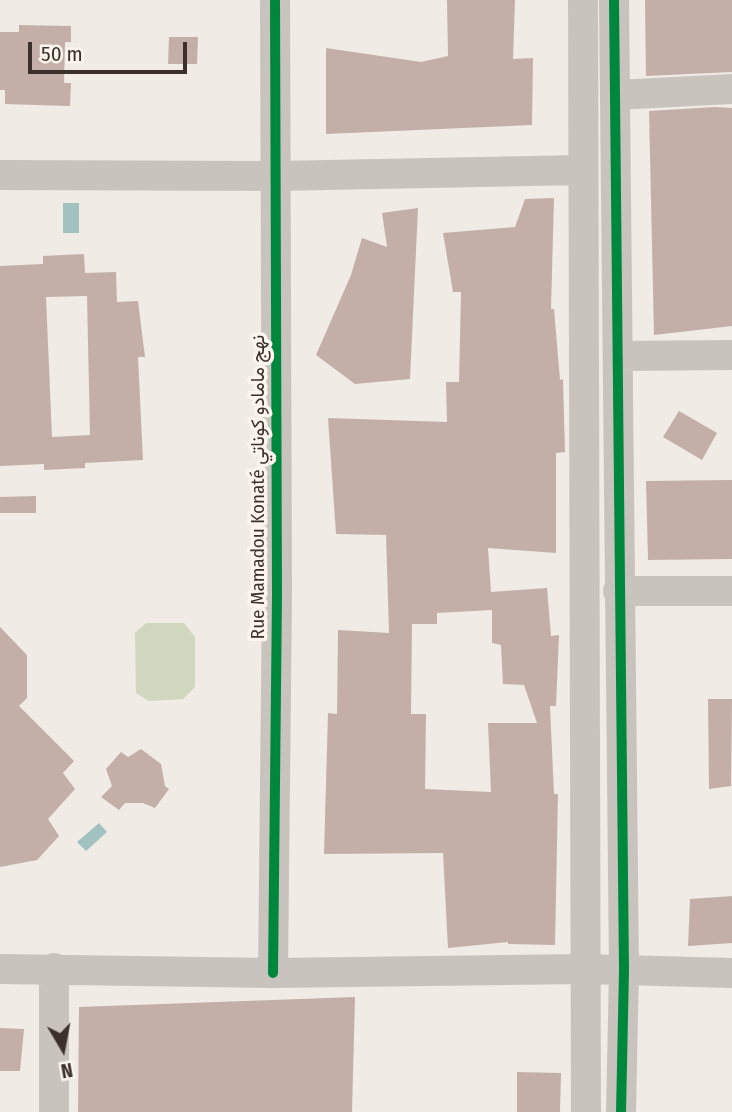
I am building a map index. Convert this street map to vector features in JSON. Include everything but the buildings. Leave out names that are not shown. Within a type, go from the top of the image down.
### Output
[{"type":"street","name":"Rue Mamadou Konaté نهج مامادو كوناتي","points":[[272,973],[277,176],[275,0]]},
{"type":"street","points":[[583,0],[581,170],[587,593],[584,970],[586,1112]]},
{"type":"street","points":[[614,0],[624,970],[621,1112]]},
{"type":"street","points":[[615,95],[732,89]]},
{"type":"street","points":[[0,175],[277,176],[581,170]]},
{"type":"street","points":[[618,356],[732,355]]},
{"type":"street","points":[[618,591],[732,591]]},
{"type":"street","points":[[54,968],[54,1112]]},
{"type":"street","points":[[0,969],[272,973],[624,970],[732,973]]},
{"type":"green space","points":[[146,623],[184,623],[195,637],[195,687],[183,699],[149,701],[136,693],[135,633]]},
{"type":"water","points":[[63,203],[79,203],[79,233],[63,233]]},
{"type":"water","points":[[99,823],[107,832],[86,851],[77,842]]},
{"type":"cycle path","points":[[273,973],[277,594],[275,0]]},
{"type":"cycle path","points":[[614,0],[624,970],[621,1112]]}]
